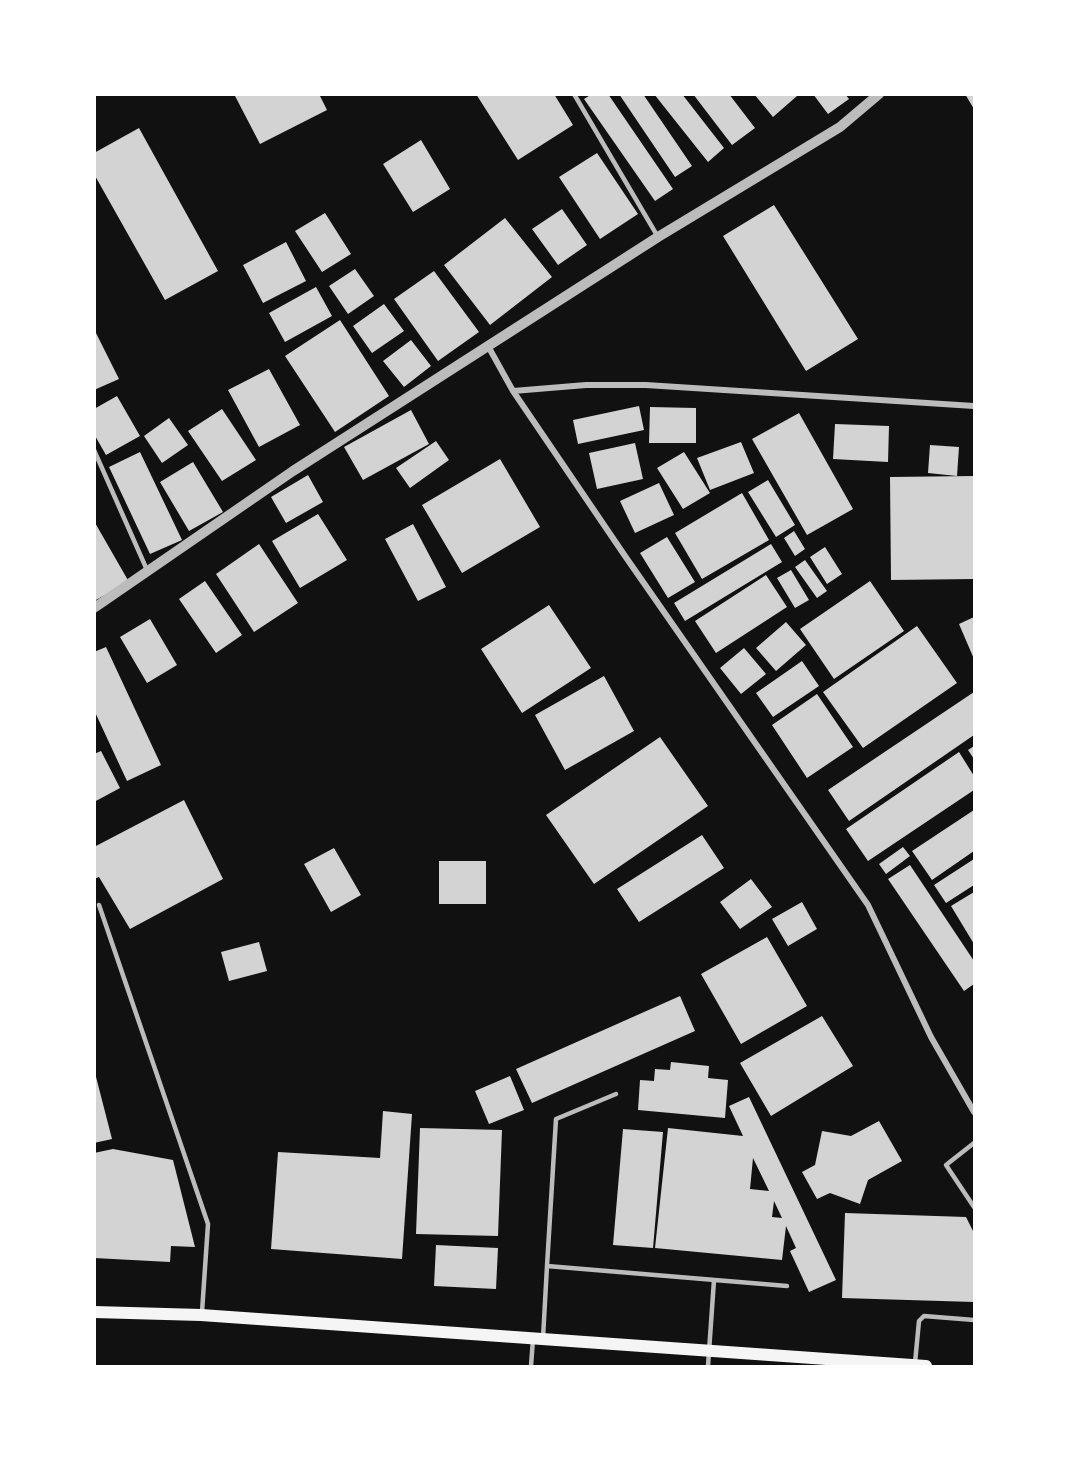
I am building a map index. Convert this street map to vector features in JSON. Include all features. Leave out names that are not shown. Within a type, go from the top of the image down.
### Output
[{"type":"main road","points":[[94,1312],[201,1315],[926,1366]]},
{"type":"street","points":[[94,608],[293,471],[658,237],[840,127],[879,94]]},
{"type":"street","points":[[488,346],[513,391],[868,905],[931,1036],[975,1112]]},
{"type":"street","points":[[513,391],[586,385],[646,385],[975,406]]},
{"type":"lane","points":[[574,94],[658,237]]},
{"type":"lane","points":[[94,450],[148,573]]},
{"type":"lane","points":[[99,905],[208,1224],[201,1315]]},
{"type":"lane","points":[[531,1366],[538,1339],[547,1266],[556,1119],[616,1094]]},
{"type":"lane","points":[[975,1143],[946,1165],[975,1207]]},
{"type":"lane","points":[[547,1266],[787,1286]]},
{"type":"lane","points":[[708,1366],[714,1280]]},
{"type":"lane","points":[[915,1366],[919,1321],[924,1316],[975,1320]]},
{"type":"building","points":[[234,94],[319,94],[327,110],[260,144]]},
{"type":"building","points":[[476,94],[554,94],[573,125],[518,160]]},
{"type":"building","points":[[592,94],[608,94],[673,189],[655,201],[584,99]]},
{"type":"building","points":[[619,94],[643,94],[692,166],[675,177]]},
{"type":"building","points":[[654,94],[682,94],[724,148],[708,162]]},
{"type":"building","points":[[693,94],[729,94],[755,128],[732,145]]},
{"type":"building","points":[[754,94],[796,94],[797,96],[773,117]]},
{"type":"building","points":[[813,94],[845,94],[849,99],[828,114]]},
{"type":"building","points":[[965,94],[974,94],[974,109]]},
{"type":"building","points":[[139,128],[218,271],[165,300],[94,174],[94,153]]},
{"type":"building","points":[[421,140],[450,189],[413,212],[383,164]]},
{"type":"building","points":[[597,153],[638,214],[600,239],[559,177]]},
{"type":"building","points":[[774,205],[858,339],[806,371],[723,236]]},
{"type":"building","points":[[562,209],[587,245],[558,265],[532,229]]},
{"type":"building","points":[[325,213],[351,254],[322,272],[295,231]]},
{"type":"building","points":[[505,218],[552,277],[490,325],[444,265]]},
{"type":"building","points":[[286,242],[306,281],[263,303],[243,265]]},
{"type":"building","points":[[355,269],[374,296],[348,314],[329,286]]},
{"type":"building","points":[[434,271],[479,332],[438,361],[394,299]]},
{"type":"building","points":[[316,287],[332,316],[285,342],[269,313]]},
{"type":"building","points":[[384,304],[404,331],[372,353],[353,326]]},
{"type":"building","points":[[340,320],[389,396],[335,432],[285,356]]},
{"type":"building","points":[[94,329],[119,379],[94,390]]},
{"type":"building","points":[[411,340],[431,366],[404,387],[383,361]]},
{"type":"building","points":[[269,369],[300,425],[259,447],[228,390]]},
{"type":"building","points":[[117,396],[140,436],[106,455],[94,434],[94,409]]},
{"type":"building","points":[[639,406],[644,430],[578,444],[573,420]]},
{"type":"building","points":[[650,407],[696,408],[696,443],[649,443]]},
{"type":"building","points":[[222,409],[256,460],[222,481],[188,431]]},
{"type":"building","points":[[411,410],[429,444],[363,480],[344,447]]},
{"type":"building","points":[[799,413],[853,509],[807,535],[752,439]]},
{"type":"building","points":[[169,418],[188,445],[162,463],[144,436]]},
{"type":"building","points":[[835,424],[889,426],[888,462],[833,459]]},
{"type":"building","points":[[436,441],[449,460],[410,488],[396,468]]},
{"type":"building","points":[[741,442],[754,473],[710,490],[697,458]]},
{"type":"building","points":[[635,443],[643,479],[597,489],[589,453]]},
{"type":"building","points":[[930,445],[959,447],[957,476],[928,473]]},
{"type":"building","points":[[140,452],[182,540],[150,554],[109,467]]},
{"type":"building","points":[[684,452],[710,493],[683,509],[657,468]]},
{"type":"building","points":[[500,459],[540,527],[462,573],[422,505]]},
{"type":"building","points":[[193,462],[223,512],[189,531],[160,482]]},
{"type":"building","points":[[308,475],[323,502],[286,523],[271,497]]},
{"type":"building","points":[[974,476],[974,579],[891,580],[890,477]]},
{"type":"building","points":[[768,480],[795,525],[776,537],[748,492]]},
{"type":"building","points":[[659,483],[674,515],[635,533],[620,501]]},
{"type":"building","points":[[742,493],[769,540],[702,579],[675,533]]},
{"type":"building","points":[[318,514],[347,560],[300,588],[272,541]]},
{"type":"building","points":[[94,521],[129,582],[94,601]]},
{"type":"building","points":[[413,524],[446,587],[418,601],[385,539]]},
{"type":"building","points":[[794,531],[805,549],[795,556],[784,538]]},
{"type":"building","points":[[667,537],[695,582],[668,598],[640,553]]},
{"type":"building","points":[[259,544],[298,603],[254,632],[216,574]]},
{"type":"building","points":[[771,544],[782,562],[685,621],[674,603]]},
{"type":"building","points":[[825,547],[842,574],[827,584],[810,557]]},
{"type":"building","points":[[805,560],[827,591],[817,598],[795,567]]},
{"type":"building","points":[[791,570],[809,600],[795,608],[777,578]]},
{"type":"building","points":[[766,575],[787,607],[716,653],[695,621]]},
{"type":"building","points":[[205,581],[242,635],[216,653],[179,599]]},
{"type":"building","points":[[870,581],[904,631],[834,679],[800,629]]},
{"type":"building","points":[[549,605],[591,668],[522,713],[481,649]]},
{"type":"building","points":[[974,617],[974,659],[959,624]]},
{"type":"building","points":[[150,619],[177,665],[147,683],[120,637]]},
{"type":"building","points":[[786,622],[806,645],[776,671],[756,648]]},
{"type":"building","points":[[917,626],[957,683],[863,748],[823,692]]},
{"type":"building","points":[[106,647],[161,765],[127,781],[94,710],[94,652]]},
{"type":"building","points":[[744,648],[766,674],[741,694],[720,668]]},
{"type":"building","points":[[802,661],[819,686],[773,717],[756,693]]},
{"type":"building","points":[[604,676],[634,731],[565,770],[535,715]]},
{"type":"building","points":[[974,692],[974,735],[849,821],[828,790]]},
{"type":"building","points":[[817,694],[853,747],[807,778],[772,725]]},
{"type":"building","points":[[660,737],[708,806],[594,884],[546,815]]},
{"type":"building","points":[[974,746],[974,759],[968,750]]},
{"type":"building","points":[[101,751],[120,788],[94,802],[94,754]]},
{"type":"building","points":[[959,752],[974,776],[974,790],[868,861],[846,829]]},
{"type":"building","points":[[184,800],[223,879],[130,929],[99,877],[94,879],[94,847]]},
{"type":"building","points":[[974,810],[974,851],[932,880],[912,851]]},
{"type":"building","points":[[702,835],[724,868],[639,922],[617,889]]},
{"type":"building","points":[[903,847],[910,856],[886,874],[879,864]]},
{"type":"building","points":[[334,848],[361,895],[331,912],[304,864]]},
{"type":"building","points":[[974,859],[974,885],[946,903],[934,885]]},
{"type":"building","points":[[439,861],[486,861],[486,904],[439,904]]},
{"type":"building","points":[[910,865],[974,961],[974,984],[964,991],[888,879]]},
{"type":"building","points":[[751,879],[772,907],[740,929],[720,902]]},
{"type":"building","points":[[974,892],[974,944],[951,906]]},
{"type":"building","points":[[802,902],[817,929],[788,946],[772,919]]},
{"type":"building","points":[[767,937],[807,1006],[741,1044],[701,974]]},
{"type":"building","points":[[259,942],[267,971],[229,981],[221,952]]},
{"type":"building","points":[[680,996],[695,1031],[532,1103],[516,1069]]},
{"type":"building","points":[[822,1016],[853,1066],[771,1116],[740,1063]]},
{"type":"building","points":[[671,1062],[709,1066],[708,1078],[728,1080],[725,1118],[638,1110],[640,1080],[654,1081],[655,1069],[670,1070]]},
{"type":"building","points":[[94,1069],[112,1139],[94,1143]]},
{"type":"building","points":[[510,1076],[524,1110],[489,1124],[475,1091]]},
{"type":"building","points":[[749,1097],[836,1280],[809,1292],[790,1251],[796,1248],[786,1226],[782,1260],[655,1248],[668,1128],[743,1136],[729,1106]],"holes":[[[753,1158],[769,1191],[750,1189]],[[774,1201],[782,1218],[772,1217]]]},
{"type":"building","points":[[383,1111],[412,1114],[402,1259],[271,1249],[278,1152],[380,1158]]},
{"type":"building","points":[[879,1121],[902,1161],[868,1180],[860,1204],[830,1193],[817,1199],[802,1172],[815,1165],[822,1131],[851,1136]]},
{"type":"building","points":[[420,1128],[502,1130],[498,1236],[416,1234]]},
{"type":"building","points":[[623,1129],[663,1132],[653,1248],[613,1245]]},
{"type":"building","points":[[113,1149],[173,1160],[195,1247],[171,1246],[170,1262],[94,1258],[94,1153]]},
{"type":"building","points":[[845,1213],[966,1217],[974,1233],[974,1302],[842,1298]]},
{"type":"building","points":[[436,1245],[498,1248],[496,1289],[434,1286]]}]
